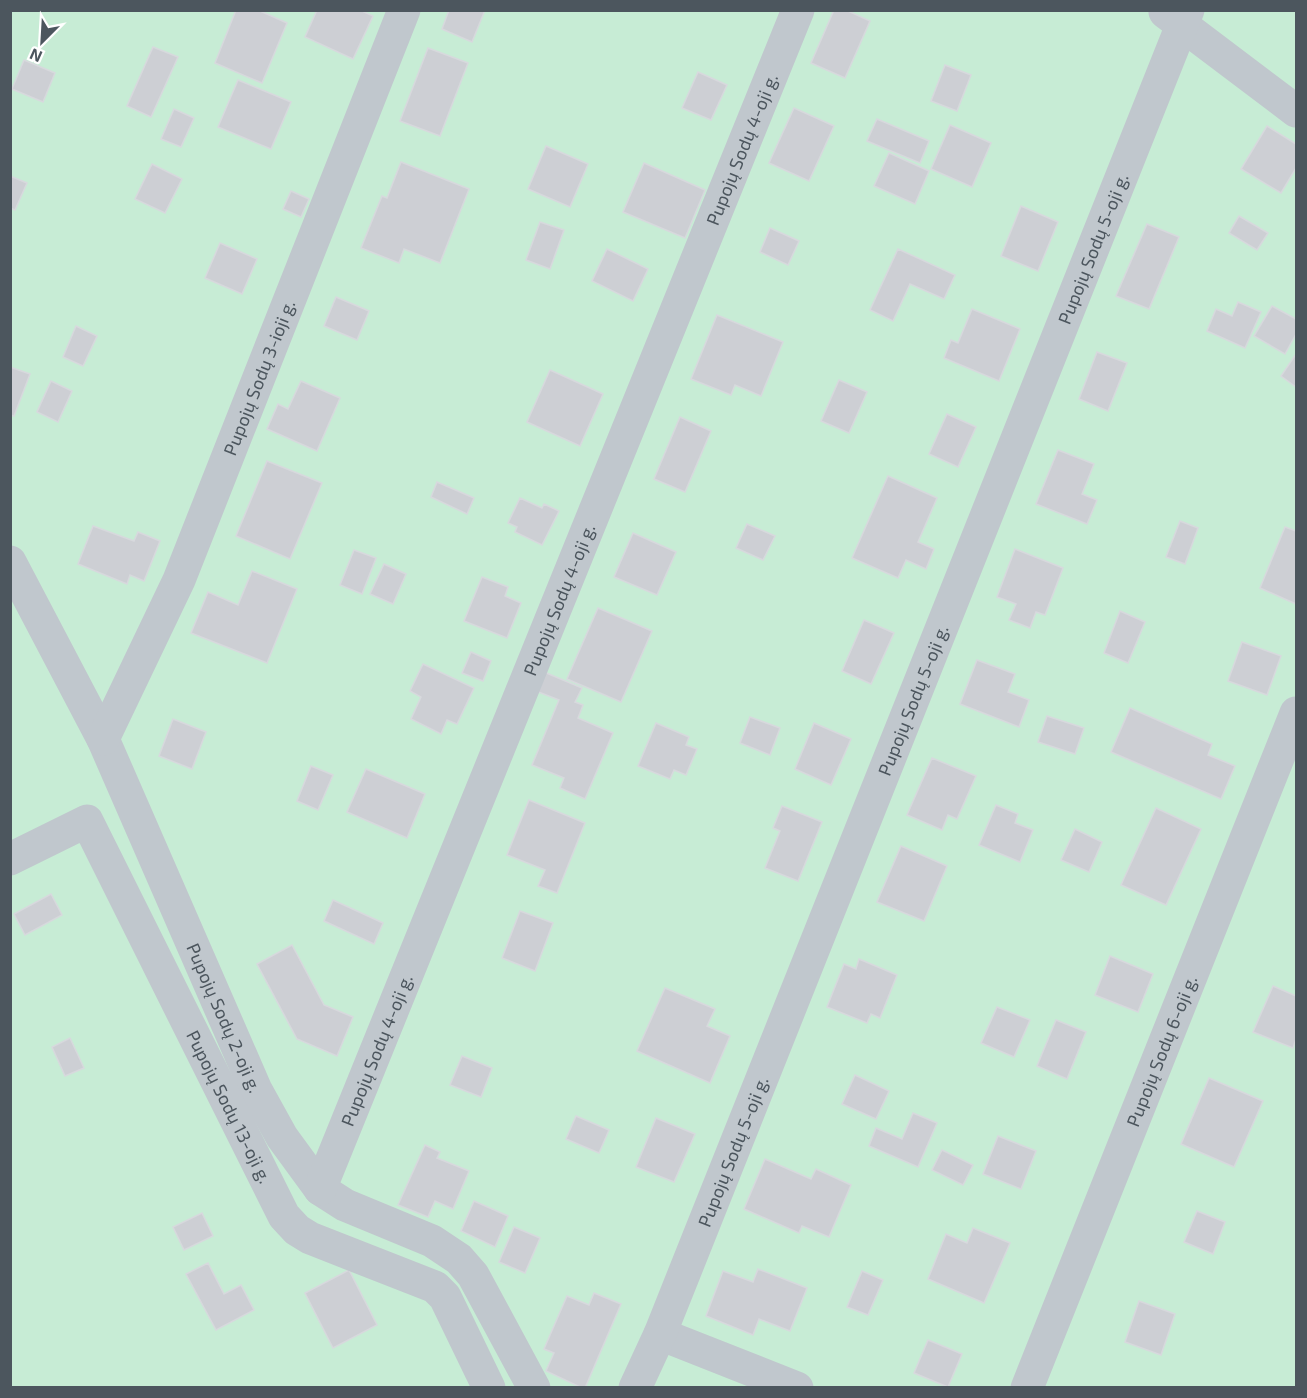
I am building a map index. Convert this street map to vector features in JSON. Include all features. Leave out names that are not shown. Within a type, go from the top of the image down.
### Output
[{"type":"street","name":"Pupojų Sodų 3-ioji g.","points":[[103,739],[179,580],[404,10]]},
{"type":"street","name":"Pupojų Sodų 4-oji g.","points":[[320,1189],[798,10]]},
{"type":"street","points":[[1178,15],[1296,111]]},
{"type":"street","name":"Pupojų Sodų 5-oji g.","points":[[635,1388],[660,1334],[1178,15]]},
{"type":"street","name":"Pupojų Sodų 2-oji g.","points":[[10,562],[103,739],[256,1090],[282,1137],[320,1189],[345,1205],[432,1241],[459,1259],[473,1275],[534,1388]]},
{"type":"street","name":"Pupojų Sodų 6-oji g.","points":[[1028,1388],[1296,713]]},
{"type":"street","name":"Pupojų Sodų 13-oji g.","points":[[10,859],[87,821],[284,1216],[297,1230],[310,1238],[435,1287],[445,1297],[489,1388]]},
{"type":"street","points":[[660,1334],[796,1388]]},
{"type":"green space","points":[[11,11],[1296,11],[1296,1387],[11,1387]]},
{"type":"building","points":[[236,10],[258,10],[287,23],[262,83],[215,63]]},
{"type":"building","points":[[317,10],[360,10],[373,16],[353,59],[305,37]]},
{"type":"building","points":[[449,10],[485,10],[472,42],[442,29]]},
{"type":"building","points":[[834,10],[846,10],[870,21],[845,78],[811,63]]},
{"type":"building","points":[[153,47],[178,57],[151,117],[127,106]]},
{"type":"building","points":[[428,48],[468,63],[440,136],[400,121]]},
{"type":"building","points":[[24,60],[55,73],[43,102],[12,89]]},
{"type":"building","points":[[945,65],[971,75],[957,111],[931,101]]},
{"type":"building","points":[[698,72],[727,85],[711,120],[682,108]]},
{"type":"building","points":[[238,80],[291,102],[271,149],[218,127]]},
{"type":"building","points":[[794,108],[834,126],[809,181],[769,163]]},
{"type":"building","points":[[174,109],[194,118],[181,147],[161,139]]},
{"type":"building","points":[[877,119],[929,141],[920,163],[867,141]]},
{"type":"building","points":[[950,125],[991,143],[972,187],[931,169]]},
{"type":"building","points":[[1267,126],[1296,144],[1296,168],[1281,193],[1241,169]]},
{"type":"building","points":[[546,146],[588,164],[570,207],[528,189]]},
{"type":"building","points":[[889,153],[929,171],[915,204],[874,186]]},
{"type":"building","points":[[401,162],[469,189],[440,263],[404,249],[399,263],[361,248],[382,196],[387,198]]},
{"type":"building","points":[[644,163],[705,190],[685,238],[623,212]]},
{"type":"building","points":[[152,164],[182,179],[165,213],[135,199]]},
{"type":"building","points":[[10,176],[27,183],[15,210],[10,208]]},
{"type":"building","points":[[291,191],[309,199],[301,217],[283,209]]},
{"type":"building","points":[[1021,206],[1058,222],[1038,271],[1001,256]]},
{"type":"building","points":[[1239,216],[1268,233],[1257,250],[1229,233]]},
{"type":"building","points":[[540,222],[564,230],[550,269],[526,260]]},
{"type":"building","points":[[1147,224],[1179,237],[1149,309],[1116,296]]},
{"type":"building","points":[[770,228],[799,241],[788,265],[760,252]]},
{"type":"building","points":[[220,243],[257,259],[242,294],[205,278]]},
{"type":"building","points":[[607,249],[648,269],[633,301],[592,281]]},
{"type":"building","points":[[898,249],[955,275],[944,299],[910,284],[893,321],[870,310]]},
{"type":"building","points":[[336,297],[369,311],[357,340],[324,326]]},
{"type":"building","points":[[1238,302],[1261,312],[1245,348],[1207,331],[1216,309],[1232,316]]},
{"type":"building","points":[[1272,306],[1296,319],[1296,334],[1285,354],[1254,336]]},
{"type":"building","points":[[972,309],[1020,329],[999,381],[944,358],[951,340],[958,343]]},
{"type":"building","points":[[717,315],[783,342],[761,396],[735,385],[731,395],[691,379]]},
{"type":"building","points":[[76,326],[97,336],[83,366],[63,357]]},
{"type":"building","points":[[1097,352],[1127,363],[1108,411],[1079,399]]},
{"type":"building","points":[[1296,354],[1296,387],[1281,376]]},
{"type":"building","points":[[10,367],[30,374],[14,416],[10,415]]},
{"type":"building","points":[[550,370],[603,394],[580,446],[527,422]]},
{"type":"building","points":[[839,380],[867,392],[849,433],[821,421]]},
{"type":"building","points":[[51,381],[72,391],[58,422],[37,412]]},
{"type":"building","points":[[301,381],[340,398],[317,451],[267,429],[278,404],[288,409]]},
{"type":"building","points":[[947,414],[976,427],[958,467],[929,454]]},
{"type":"building","points":[[680,417],[711,431],[685,492],[654,479]]},
{"type":"building","points":[[1058,450],[1094,464],[1082,494],[1097,500],[1087,524],[1036,504]]},
{"type":"building","points":[[267,461],[322,483],[290,559],[236,536]]},
{"type":"building","points":[[888,476],[937,498],[918,542],[934,549],[926,569],[906,560],[898,578],[852,558]]},
{"type":"building","points":[[437,482],[474,498],[467,514],[431,497]]},
{"type":"building","points":[[520,498],[542,508],[544,504],[559,511],[542,545],[515,532],[517,527],[508,523]]},
{"type":"building","points":[[1180,521],[1198,528],[1185,564],[1166,557]]},
{"type":"building","points":[[747,524],[775,536],[763,560],[736,548]]},
{"type":"building","points":[[93,526],[134,541],[138,532],[160,541],[144,581],[130,575],[127,584],[78,564]]},
{"type":"building","points":[[1285,527],[1296,531],[1296,604],[1260,588]]},
{"type":"building","points":[[633,533],[676,552],[657,595],[614,577]]},
{"type":"building","points":[[1015,549],[1063,568],[1045,615],[1036,612],[1030,628],[1009,620],[1016,604],[997,597]]},
{"type":"building","points":[[354,550],[376,558],[362,594],[340,585]]},
{"type":"building","points":[[384,564],[406,574],[393,604],[370,594]]},
{"type":"building","points":[[252,571],[297,589],[267,663],[191,633],[208,592],[238,605]]},
{"type":"building","points":[[482,577],[508,587],[505,596],[521,603],[507,638],[464,621]]},
{"type":"building","points":[[598,608],[652,631],[621,702],[567,679]]},
{"type":"building","points":[[1120,611],[1145,622],[1128,663],[1104,653]]},
{"type":"building","points":[[864,620],[894,633],[871,684],[842,671]]},
{"type":"building","points":[[1242,642],[1281,656],[1267,695],[1228,681]]},
{"type":"building","points":[[471,652],[491,661],[483,681],[462,673]]},
{"type":"building","points":[[977,660],[1015,674],[1008,692],[1029,700],[1019,727],[960,704]]},
{"type":"building","points":[[423,664],[474,688],[457,724],[447,720],[441,734],[411,719],[421,697],[410,691]]},
{"type":"building","points":[[544,672],[582,688],[575,702],[583,705],[578,718],[613,733],[585,799],[560,788],[564,778],[532,765],[559,700],[536,691]]},
{"type":"building","points":[[1130,708],[1212,744],[1208,755],[1235,766],[1221,799],[1111,752]]},
{"type":"building","points":[[1047,716],[1084,728],[1075,754],[1038,742]]},
{"type":"building","points":[[750,717],[780,728],[770,755],[740,743]]},
{"type":"building","points":[[173,719],[206,732],[192,769],[159,756]]},
{"type":"building","points":[[656,723],[689,737],[686,745],[697,749],[686,775],[674,770],[670,779],[638,766]]},
{"type":"building","points":[[814,723],[851,739],[831,785],[795,769]]},
{"type":"building","points":[[932,758],[976,776],[957,819],[948,815],[942,830],[907,815]]},
{"type":"building","points":[[311,766],[333,775],[318,810],[297,801]]},
{"type":"building","points":[[366,769],[425,794],[407,838],[347,812]]},
{"type":"building","points":[[529,800],[585,823],[557,893],[538,886],[545,870],[507,855]]},
{"type":"building","points":[[996,805],[1018,814],[1015,823],[1033,830],[1020,862],[979,845]]},
{"type":"building","points":[[782,806],[822,822],[798,881],[765,868],[780,831],[773,828]]},
{"type":"building","points":[[1156,808],[1201,829],[1166,905],[1121,885]]},
{"type":"building","points":[[1075,829],[1102,842],[1089,872],[1061,860]]},
{"type":"building","points":[[901,846],[947,866],[924,921],[877,902]]},
{"type":"building","points":[[51,894],[62,915],[25,935],[14,914]]},
{"type":"building","points":[[333,900],[383,923],[374,944],[324,921]]},
{"type":"building","points":[[520,911],[553,923],[535,971],[502,958]]},
{"type":"building","points":[[292,945],[324,1005],[353,1017],[337,1056],[297,1039],[257,964]]},
{"type":"building","points":[[1110,956],[1153,974],[1138,1012],[1095,995]]},
{"type":"building","points":[[859,959],[897,975],[880,1018],[871,1014],[867,1023],[827,1007],[844,964],[856,969]]},
{"type":"building","points":[[1273,986],[1296,996],[1296,1039],[1293,1048],[1253,1032]]},
{"type":"building","points":[[665,988],[715,1009],[707,1026],[730,1036],[710,1083],[637,1051]]},
{"type":"building","points":[[997,1007],[1030,1020],[1014,1057],[981,1043]]},
{"type":"building","points":[[1056,1020],[1086,1032],[1067,1079],[1037,1066]]},
{"type":"building","points":[[70,1038],[84,1068],[65,1076],[52,1047]]},
{"type":"building","points":[[462,1056],[492,1068],[481,1097],[450,1085]]},
{"type":"building","points":[[855,1075],[889,1091],[876,1119],[842,1104]]},
{"type":"building","points":[[1209,1078],[1263,1101],[1234,1167],[1181,1144]]},
{"type":"building","points":[[913,1113],[937,1123],[918,1167],[869,1146],[876,1128],[902,1139]]},
{"type":"building","points":[[576,1116],[609,1130],[599,1153],[566,1139]]},
{"type":"building","points":[[656,1118],[695,1134],[674,1182],[636,1167]]},
{"type":"building","points":[[998,1136],[1036,1151],[1021,1189],[983,1174]]},
{"type":"building","points":[[425,1145],[440,1152],[437,1158],[469,1171],[453,1209],[435,1201],[428,1217],[398,1205]]},
{"type":"building","points":[[942,1150],[973,1165],[963,1185],[932,1170]]},
{"type":"building","points":[[765,1159],[811,1179],[816,1169],[851,1185],[829,1237],[802,1226],[799,1233],[744,1209]]},
{"type":"building","points":[[474,1201],[508,1216],[495,1247],[461,1231]]},
{"type":"building","points":[[1197,1211],[1225,1222],[1213,1254],[1184,1242]]},
{"type":"building","points":[[202,1213],[213,1236],[184,1250],[173,1227]]},
{"type":"building","points":[[514,1227],[540,1238],[525,1273],[499,1262]]},
{"type":"building","points":[[973,1228],[1010,1243],[984,1303],[928,1279],[946,1234],[967,1243]]},
{"type":"building","points":[[208,1263],[224,1294],[241,1285],[254,1310],[216,1330],[186,1274]]},
{"type":"building","points":[[758,1269],[807,1288],[790,1331],[759,1319],[753,1335],[706,1316],[723,1271],[753,1282]]},
{"type":"building","points":[[349,1270],[377,1325],[333,1348],[305,1293]]},
{"type":"building","points":[[862,1271],[883,1280],[868,1315],[847,1307]]},
{"type":"building","points":[[594,1293],[621,1304],[585,1388],[582,1388],[546,1371],[554,1353],[544,1349],[567,1296],[589,1305]]},
{"type":"building","points":[[1139,1301],[1175,1314],[1161,1355],[1125,1342]]},
{"type":"building","points":[[928,1340],[962,1354],[948,1387],[914,1373]]}]
